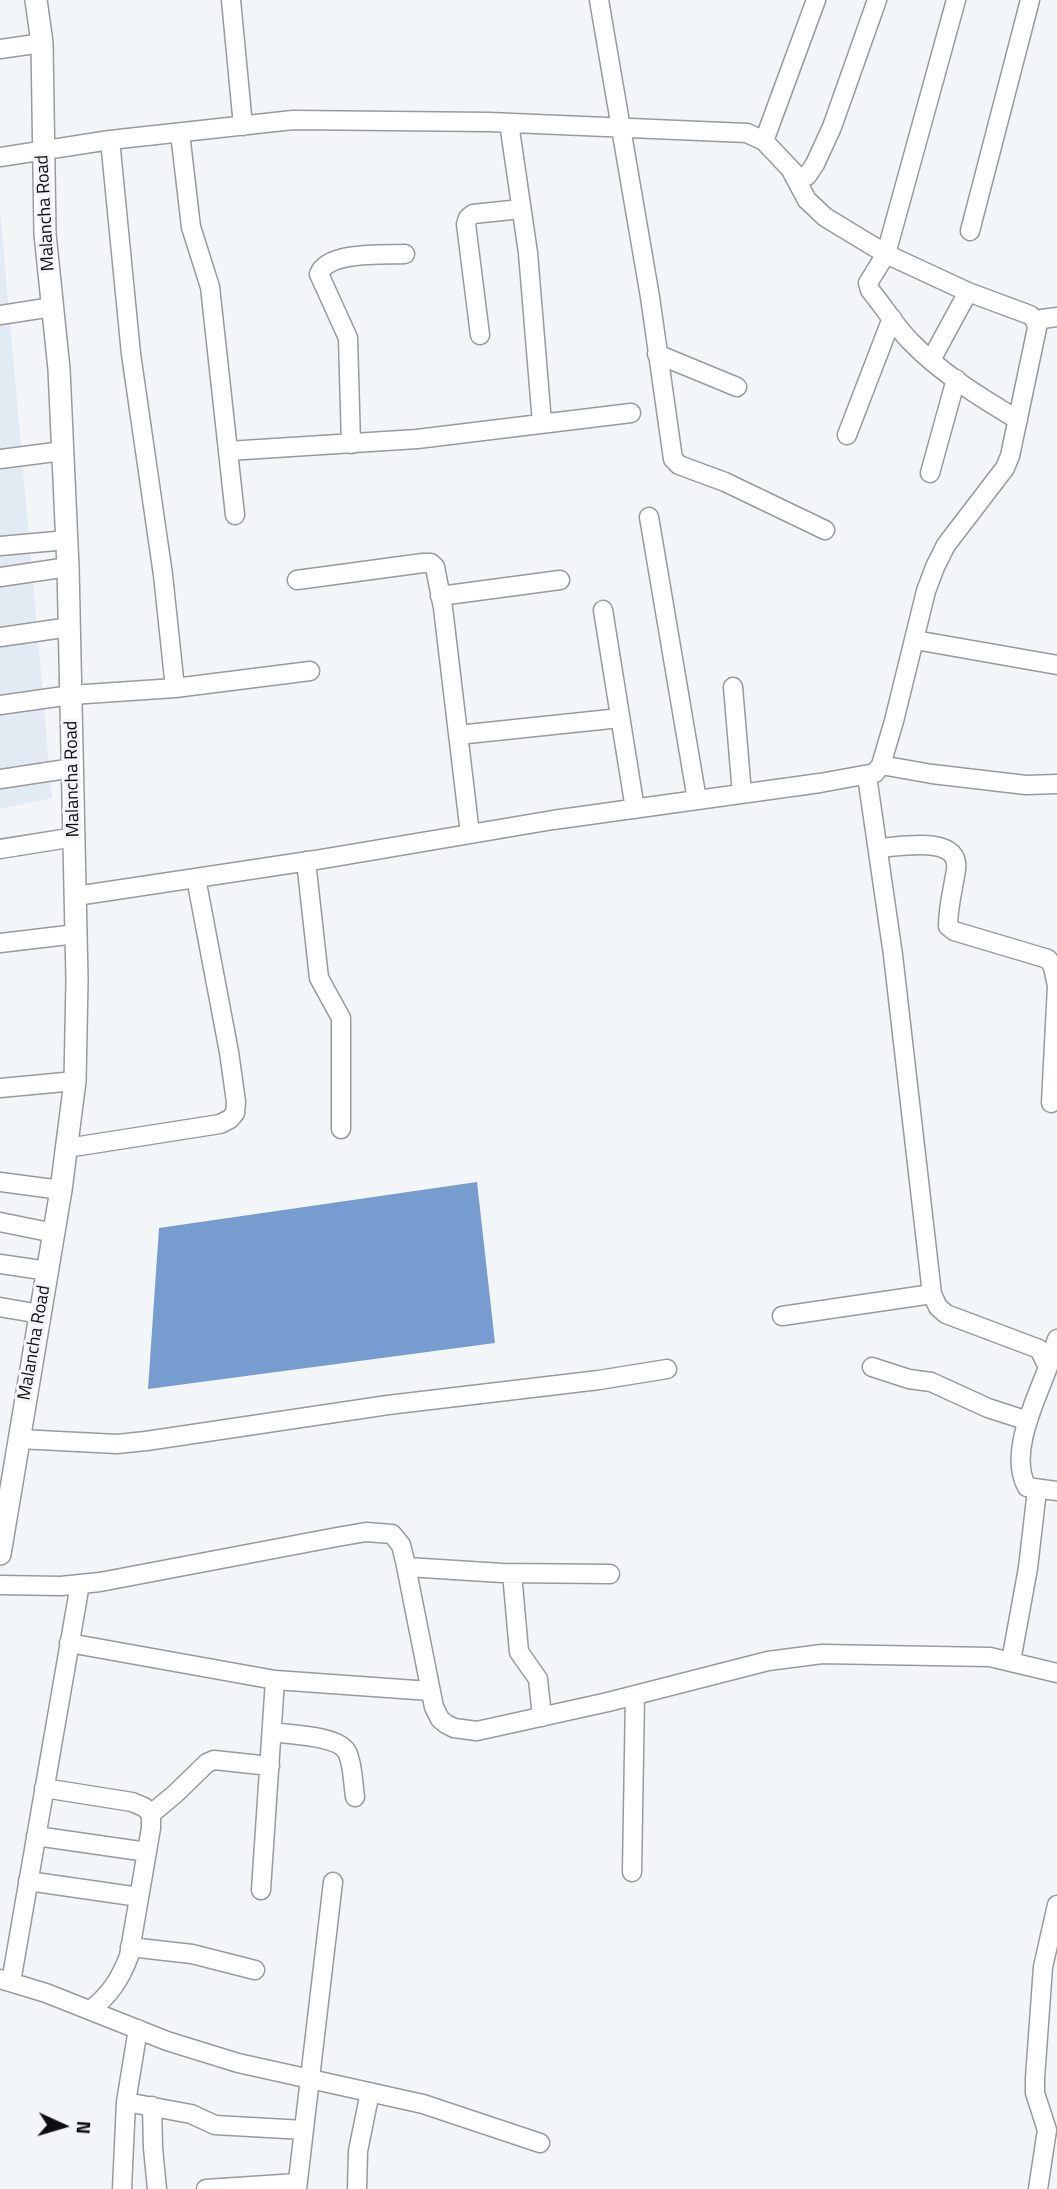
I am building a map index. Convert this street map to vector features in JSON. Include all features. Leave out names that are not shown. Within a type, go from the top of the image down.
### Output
[{"type":"main road","name":"Malancha Road","points":[[0,1554],[61,1190],[75,1081],[76,896],[68,567],[59,369],[45,234],[42,43],[36,0]]},
{"type":"street","points":[[231,0],[243,126]]},
{"type":"street","points":[[599,0],[673,459],[679,465],[725,482],[825,530]]},
{"type":"street","points":[[764,141],[816,0]]},
{"type":"street","points":[[0,157],[110,140],[293,120],[509,123],[737,131],[764,141],[799,178],[807,176],[816,164],[877,0]]},
{"type":"street","points":[[956,0],[886,254],[868,283],[870,290],[909,340],[974,393],[1018,421]]},
{"type":"street","points":[[970,231],[1030,0]]},
{"type":"street","points":[[0,49],[42,43]]},
{"type":"street","points":[[509,123],[528,253],[542,423]]},
{"type":"street","points":[[180,133],[191,227],[209,288],[235,515]]},
{"type":"street","points":[[110,140],[131,354],[163,575],[175,688]]},
{"type":"street","points":[[792,172],[807,200],[825,217],[886,254],[968,292],[1030,314],[1037,328],[1010,456],[1005,468],[946,545],[935,567],[874,770],[878,848],[932,1294],[938,1307],[946,1314],[1039,1349],[1048,1367]]},
{"type":"street","points":[[480,335],[466,224],[473,214],[521,209]]},
{"type":"street","points":[[351,444],[348,338],[319,274],[329,262],[346,258],[405,254]]},
{"type":"street","points":[[931,360],[968,292]]},
{"type":"street","points":[[0,314],[52,307]]},
{"type":"street","points":[[1035,320],[1057,317]]},
{"type":"street","points":[[847,435],[892,318]]},
{"type":"street","points":[[657,354],[737,387]]},
{"type":"street","points":[[930,473],[956,379]]},
{"type":"street","points":[[228,451],[417,439],[631,413]]},
{"type":"street","points":[[0,459],[63,452]]},
{"type":"street","points":[[649,517],[697,800]]},
{"type":"street","points":[[0,546],[67,540]]},
{"type":"street","points":[[296,580],[430,563],[435,567],[470,834]]},
{"type":"street","points":[[0,577],[68,567]]},
{"type":"street","points":[[440,596],[560,580]]},
{"type":"street","points":[[603,610],[635,809]]},
{"type":"street","points":[[0,637],[70,627]]},
{"type":"street","points":[[915,640],[1057,665]]},
{"type":"street","points":[[0,705],[71,695],[175,688],[310,671]]},
{"type":"street","points":[[733,687],[742,794]]},
{"type":"street","points":[[458,735],[620,718]]},
{"type":"street","points":[[0,779],[73,768]]},
{"type":"street","points":[[76,896],[742,794],[874,770],[1026,785],[1057,784]]},
{"type":"street","points":[[0,849],[75,837]]},
{"type":"street","points":[[878,848],[927,845],[950,850],[956,857],[956,868],[948,926],[954,931],[1048,959],[1054,967],[1057,986],[1051,1103]]},
{"type":"street","points":[[306,862],[319,978],[341,1018],[341,1129]]},
{"type":"street","points":[[67,1148],[220,1124],[230,1119],[234,1113],[236,1102],[229,1052],[196,878]]},
{"type":"street","points":[[0,943],[76,934]]},
{"type":"street","points":[[0,1088],[75,1081]]},
{"type":"street","points":[[0,1182],[61,1190]]},
{"type":"street","points":[[0,1222],[54,1233]]},
{"type":"street","points":[[0,1264],[48,1271]]},
{"type":"street","points":[[782,1316],[932,1294]]},
{"type":"street","points":[[0,1307],[40,1314]]},
{"type":"street","points":[[1057,1339],[1022,1446],[1022,1479],[1027,1487],[1057,1491]]},
{"type":"street","points":[[873,1367],[909,1379],[931,1382],[988,1408],[1028,1421]]},
{"type":"street","points":[[19,1439],[117,1444],[146,1441],[388,1405],[599,1380],[667,1369]]},
{"type":"street","points":[[1011,1661],[1028,1568],[1037,1490]]},
{"type":"street","points":[[0,1585],[100,1582],[366,1532],[392,1534],[397,1538],[407,1567],[430,1691],[440,1719],[454,1728],[477,1731],[768,1661],[829,1653],[990,1657],[1057,1673]]},
{"type":"street","points":[[407,1567],[512,1573],[610,1574]]},
{"type":"street","points":[[512,1573],[519,1651],[538,1679],[542,1717]]},
{"type":"street","points":[[79,1584],[28,1881],[5,1980],[46,1993],[167,2041],[238,2063],[423,2104],[540,2143]]},
{"type":"street","points":[[69,1643],[275,1680],[430,1691]]},
{"type":"street","points":[[261,1890],[275,1680]]},
{"type":"street","points":[[632,1872],[635,1695]]},
{"type":"street","points":[[272,1732],[334,1741],[341,1746],[347,1751],[355,1797]]},
{"type":"street","points":[[151,1814],[207,1763],[214,1760],[270,1766]]},
{"type":"street","points":[[44,1788],[132,1802],[144,1807],[151,1814],[139,1897],[122,1976],[111,1993],[91,2010]]},
{"type":"street","points":[[36,1836],[147,1852]]},
{"type":"street","points":[[28,1881],[139,1897]]},
{"type":"street","points":[[206,2189],[297,2186],[333,1882]]},
{"type":"street","points":[[1038,2189],[1047,2130],[1035,2093],[1037,2054],[1043,1967],[1057,1905]]},
{"type":"street","points":[[130,1947],[192,1954],[255,1970]]},
{"type":"street","points":[[122,2189],[126,2102],[138,2029]]},
{"type":"street","points":[[357,2189],[358,2151],[370,2092]]},
{"type":"street","points":[[126,2102],[191,2114],[215,2125],[304,2130]]},
{"type":"street","points":[[152,2106],[157,2189]]},
{"type":"shaded area","points":[[0,209],[52,798],[0,809]]},
{"type":"water","points":[[477,1182],[495,1343],[148,1389],[159,1228]]}]
